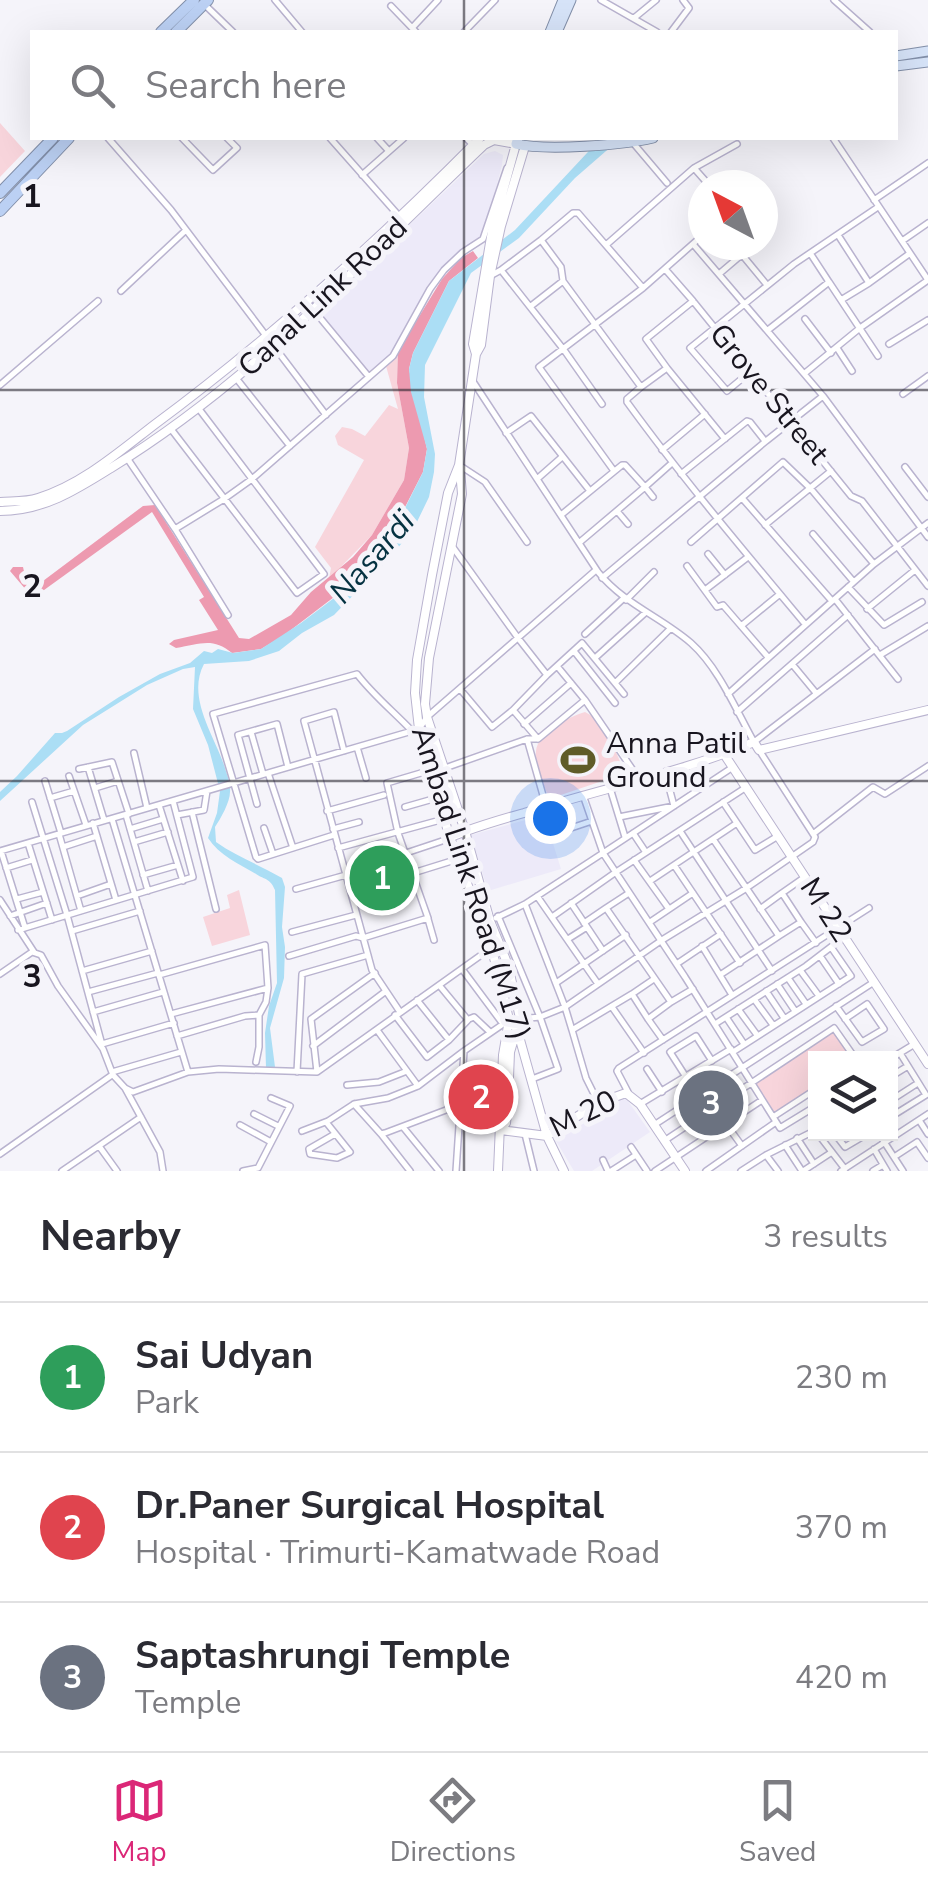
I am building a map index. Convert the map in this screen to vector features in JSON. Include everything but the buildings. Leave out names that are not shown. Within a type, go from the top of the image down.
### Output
[{"type":"highway","points":[[164,30],[202,2]]},
{"type":"highway","points":[[178,30],[202,2]]},
{"type":"highway","points":[[0,194],[50,140]]},
{"type":"highway","points":[[0,211],[68,140]]},
{"type":"main road","points":[[555,30],[564,0]]},
{"type":"main road","points":[[555,30],[571,0]]},
{"type":"main road","points":[[898,56],[928,51]]},
{"type":"main road","points":[[898,66],[928,62]]},
{"type":"main road","name":"Canal Link Road","points":[[0,510],[39,507],[68,494],[198,409],[273,347],[473,140]]},
{"type":"main road","name":"Canal Link Road","points":[[0,502],[36,499],[68,484],[188,400],[310,306],[484,145],[494,140],[592,144],[640,140]]},
{"type":"main road","points":[[497,228],[504,180],[522,141]]},
{"type":"main road","points":[[497,228],[522,141]]},
{"type":"main road","name":"Ambad Link Road (M17)","points":[[497,228],[492,272],[472,344],[476,354],[460,465],[448,493],[417,660],[416,730],[458,860],[495,946],[506,1022],[518,1029],[547,1136],[564,1171]]},
{"type":"main road","points":[[460,465],[462,494],[429,658],[425,704],[494,918],[495,946],[508,965],[520,1018],[510,1052],[506,1089]]},
{"type":"main road","points":[[451,838],[724,754],[928,710]]},
{"type":"main road","name":"M 22","points":[[724,754],[928,1064]]},
{"type":"main road","points":[[498,1171],[506,1122],[506,1022]]},
{"type":"main road","name":"M 20","points":[[502,1130],[547,1136],[598,1103],[629,1094],[640,1104],[685,1171]]},
{"type":"street","points":[[275,0],[300,30]]},
{"type":"street","points":[[391,6],[414,30],[438,0]]},
{"type":"street","points":[[467,30],[495,0]]},
{"type":"street","points":[[602,0],[655,30]]},
{"type":"street","points":[[634,18],[656,0]]},
{"type":"street","points":[[672,30],[689,8],[683,0]]},
{"type":"street","points":[[834,0],[868,30]]},
{"type":"street","points":[[202,2],[231,30]]},
{"type":"street","points":[[110,140],[186,230],[326,415]]},
{"type":"street","points":[[184,140],[213,170],[237,148],[229,140]]},
{"type":"street","points":[[332,140],[399,216]]},
{"type":"street","points":[[379,140],[388,151]]},
{"type":"street","points":[[362,175],[402,140]]},
{"type":"street","points":[[805,373],[928,280],[833,140]]},
{"type":"street","points":[[627,142],[667,184]]},
{"type":"street","points":[[606,245],[694,168],[737,144]]},
{"type":"street","points":[[750,372],[727,391],[690,348],[928,163]]},
{"type":"street","points":[[176,528],[252,478],[393,356],[444,270],[483,239],[504,180]]},
{"type":"street","points":[[602,404],[530,306],[492,272],[575,212],[643,288]]},
{"type":"street","points":[[902,241],[928,223]]},
{"type":"street","points":[[121,291],[186,230]]},
{"type":"street","points":[[838,234],[870,282]]},
{"type":"street","points":[[541,240],[561,267],[563,281],[641,388],[626,400],[680,474],[806,624]]},
{"type":"street","points":[[614,471],[539,368],[688,248]]},
{"type":"street","points":[[810,253],[878,356]]},
{"type":"street","points":[[841,300],[910,253]]},
{"type":"street","points":[[707,260],[805,373],[928,537]]},
{"type":"street","points":[[720,274],[735,260]]},
{"type":"street","points":[[747,260],[767,285]]},
{"type":"street","points":[[665,269],[693,301]]},
{"type":"street","points":[[530,306],[563,281]]},
{"type":"street","points":[[768,330],[829,282]]},
{"type":"street","points":[[0,385],[98,300]]},
{"type":"street","name":"Grove Street","points":[[641,388],[667,368],[646,339],[693,301],[852,496],[862,501],[928,586]]},
{"type":"street","points":[[310,306],[369,378]]},
{"type":"street","points":[[804,319],[852,371]]},
{"type":"street","points":[[889,344],[928,320]]},
{"type":"street","points":[[667,368],[725,439]]},
{"type":"street","points":[[903,394],[928,376]]},
{"type":"street","points":[[236,378],[290,446]]},
{"type":"street","points":[[302,1131],[326,1122],[354,1104],[388,1098],[418,1086],[506,1022],[540,1017],[565,1007],[813,842],[814,834],[756,746],[711,667],[693,644],[625,599],[602,578],[472,380]]},
{"type":"street","points":[[602,578],[823,396]]},
{"type":"street","points":[[171,429],[297,593],[324,574],[198,409]]},
{"type":"street","points":[[662,450],[705,414]]},
{"type":"street","points":[[506,433],[531,416],[590,492]]},
{"type":"street","points":[[680,474],[748,421],[766,441]]},
{"type":"street","points":[[537,479],[562,457]]},
{"type":"street","points":[[127,458],[176,528],[228,615]]},
{"type":"street","points":[[691,542],[783,462],[874,564]]},
{"type":"street","points":[[579,543],[672,463]]},
{"type":"street","points":[[460,465],[485,482],[527,542]]},
{"type":"street","points":[[562,515],[625,465],[653,497]]},
{"type":"street","points":[[905,467],[928,497]]},
{"type":"street","points":[[766,526],[831,471]]},
{"type":"street","points":[[742,498],[848,615],[898,680]]},
{"type":"street","points":[[616,511],[628,524]]},
{"type":"street","points":[[728,694],[874,564],[928,522]]},
{"type":"street","points":[[813,534],[867,610],[884,625],[922,602]]},
{"type":"street","points":[[451,544],[547,675]]},
{"type":"street","points":[[708,554],[725,575]]},
{"type":"street","points":[[705,590],[748,557]]},
{"type":"street","points":[[686,566],[717,607],[723,605],[768,657]]},
{"type":"street","points":[[867,610],[916,569]]},
{"type":"street","points":[[21,929],[20,912],[0,851],[416,730],[596,570]]},
{"type":"street","points":[[586,634],[654,572]]},
{"type":"street","points":[[741,626],[780,594]]},
{"type":"street","points":[[594,658],[645,613]]},
{"type":"street","points":[[738,712],[848,615]]},
{"type":"street","points":[[756,746],[817,694],[878,652],[928,626]]},
{"type":"street","points":[[615,683],[671,629]]},
{"type":"street","points":[[460,689],[492,726],[582,643],[624,694]]},
{"type":"street","points":[[574,651],[615,703]]},
{"type":"street","points":[[792,664],[817,694]]},
{"type":"street","points":[[557,666],[639,779]]},
{"type":"street","points":[[359,822],[258,859],[214,714],[357,674],[416,730]]},
{"type":"street","points":[[524,724],[571,683]]},
{"type":"street","points":[[445,768],[527,740],[538,740],[584,700]]},
{"type":"street","points":[[512,710],[536,739]]},
{"type":"street","points":[[344,751],[334,712],[304,720],[375,973],[426,1057],[471,1017],[490,1032]]},
{"type":"street","points":[[257,804],[238,736],[277,724],[288,767]]},
{"type":"street","points":[[250,732],[293,848]]},
{"type":"street","points":[[527,740],[546,806]]},
{"type":"street","points":[[357,747],[366,778]]},
{"type":"street","points":[[134,753],[147,808]]},
{"type":"street","points":[[79,769],[112,762],[148,891]]},
{"type":"street","points":[[814,834],[874,787],[885,794],[928,766]]},
{"type":"street","points":[[532,1079],[558,1069],[540,1017],[494,918],[525,904],[732,767]]},
{"type":"street","points":[[88,768],[135,895],[188,1072]]},
{"type":"street","points":[[432,770],[387,783],[398,833],[434,940]]},
{"type":"street","points":[[665,772],[674,806]]},
{"type":"street","points":[[69,776],[96,836],[116,900]]},
{"type":"street","points":[[44,781],[81,911]]},
{"type":"street","points":[[95,788],[118,781]]},
{"type":"street","points":[[610,788],[626,838]]},
{"type":"street","points":[[552,916],[746,788]]},
{"type":"street","points":[[177,815],[204,810],[211,789]]},
{"type":"street","points":[[50,798],[74,791]]},
{"type":"street","points":[[327,811],[384,795]]},
{"type":"street","points":[[583,795],[603,853],[780,1128],[808,1110]]},
{"type":"street","points":[[405,807],[440,797]]},
{"type":"street","points":[[21,929],[193,877],[173,800]]},
{"type":"street","points":[[32,802],[68,916],[102,1046],[112,1073],[125,1088],[160,1152],[163,1171]]},
{"type":"street","points":[[723,802],[755,850],[778,836]]},
{"type":"street","points":[[159,805],[182,880]]},
{"type":"street","points":[[619,817],[674,806]]},
{"type":"street","points":[[192,812],[216,908]]},
{"type":"street","points":[[130,830],[163,819]]},
{"type":"street","points":[[338,848],[444,819]]},
{"type":"street","points":[[553,834],[592,821]]},
{"type":"street","points":[[650,881],[737,824]]},
{"type":"street","points":[[264,828],[273,854]]},
{"type":"street","points":[[680,830],[772,970]]},
{"type":"street","points":[[134,842],[168,832]]},
{"type":"street","points":[[633,833],[646,852]]},
{"type":"street","points":[[63,847],[96,836]]},
{"type":"street","points":[[406,853],[451,838]]},
{"type":"street","points":[[713,840],[779,936]]},
{"type":"street","points":[[28,843],[52,920]]},
{"type":"street","points":[[6,868],[33,860]]},
{"type":"street","points":[[412,872],[458,860]]},
{"type":"street","points":[[634,860],[670,909]]},
{"type":"street","points":[[144,875],[178,865]]},
{"type":"street","points":[[674,865],[740,963]]},
{"type":"street","points":[[38,876],[54,872]]},
{"type":"street","points":[[296,889],[346,875]]},
{"type":"street","points":[[760,909],[805,877]]},
{"type":"street","points":[[77,896],[111,884]]},
{"type":"street","points":[[16,899],[43,892]]},
{"type":"street","points":[[650,922],[693,892]]},
{"type":"street","points":[[567,939],[630,893]]},
{"type":"street","points":[[782,893],[816,943]]},
{"type":"street","points":[[537,896],[598,984]]},
{"type":"street","points":[[0,900],[2,909],[21,929],[35,953]]},
{"type":"street","points":[[10,916],[47,903]]},
{"type":"street","points":[[525,904],[598,1103]]},
{"type":"street","points":[[571,904],[603,950]]},
{"type":"street","points":[[606,908],[671,1002]]},
{"type":"street","points":[[715,1024],[820,956],[869,908]]},
{"type":"street","points":[[72,930],[140,912]]},
{"type":"street","points":[[292,932],[357,915]]},
{"type":"street","points":[[290,956],[428,918]]},
{"type":"street","points":[[720,975],[801,922]]},
{"type":"street","points":[[629,1094],[617,1070],[816,943],[841,933]]},
{"type":"street","points":[[677,964],[721,934]]},
{"type":"street","points":[[556,983],[626,935]]},
{"type":"street","points":[[88,992],[266,945],[268,988],[260,1016],[256,1062]]},
{"type":"street","points":[[125,1088],[133,1092],[188,1072],[219,1069],[317,1072],[495,946]]},
{"type":"street","points":[[702,946],[732,996]]},
{"type":"street","points":[[640,1104],[851,976],[831,947]]},
{"type":"street","points":[[82,971],[152,951]]},
{"type":"street","points":[[0,974],[32,952],[41,955],[58,986],[102,1046]]},
{"type":"street","points":[[297,1072],[302,974],[368,955]]},
{"type":"street","points":[[820,956],[840,984]]},
{"type":"street","points":[[462,968],[506,1022]]},
{"type":"street","points":[[800,970],[819,996]]},
{"type":"street","points":[[317,1072],[311,1019],[375,973]]},
{"type":"street","points":[[788,978],[806,1004]]},
{"type":"street","points":[[572,1030],[654,979]]},
{"type":"street","points":[[654,1126],[874,982]]},
{"type":"street","points":[[439,984],[468,1020]]},
{"type":"street","points":[[777,984],[795,1012]]},
{"type":"street","points":[[171,1014],[268,988]]},
{"type":"street","points":[[648,1018],[693,989]]},
{"type":"street","points":[[313,1046],[386,991]]},
{"type":"street","points":[[766,991],[784,1018]]},
{"type":"street","points":[[94,1012],[164,992]]},
{"type":"street","points":[[632,994],[663,1040]]},
{"type":"street","points":[[754,999],[773,1026]]},
{"type":"street","points":[[417,1000],[449,1040]]},
{"type":"street","points":[[836,1006],[845,1019],[862,1042],[884,1029],[868,1004],[845,1019]]},
{"type":"street","points":[[612,1006],[644,1053]]},
{"type":"street","points":[[738,1009],[757,1036]]},
{"type":"street","points":[[177,1036],[245,1016],[260,1016]]},
{"type":"street","points":[[726,1017],[744,1044]]},
{"type":"street","points":[[102,1046],[174,1023]]},
{"type":"street","points":[[664,1141],[834,1028],[850,1051]]},
{"type":"street","points":[[376,1029],[418,1086]]},
{"type":"street","points":[[686,1077],[670,1052],[696,1036],[712,1061]]},
{"type":"street","points":[[898,1113],[926,1094],[900,1053],[914,1044]]},
{"type":"street","points":[[456,1171],[464,1051]]},
{"type":"street","points":[[0,1154],[112,1073],[182,1052]]},
{"type":"street","points":[[898,1072],[908,1066]]},
{"type":"street","points":[[647,1069],[662,1092]]},
{"type":"street","points":[[347,1085],[379,1082],[407,1071]]},
{"type":"street","points":[[898,1097],[918,1083]]},
{"type":"street","points":[[381,1134],[446,1110],[462,1092],[506,1089]]},
{"type":"street","points":[[706,1171],[808,1096]]},
{"type":"street","points":[[242,1171],[258,1168],[290,1106],[270,1098]]},
{"type":"street","points":[[655,1171],[762,1100]]},
{"type":"street","points":[[354,1104],[410,1171]]},
{"type":"street","points":[[254,1114],[279,1126]]},
{"type":"street","points":[[898,1134],[928,1114]]},
{"type":"street","points":[[62,1171],[141,1118]]},
{"type":"street","points":[[919,1120],[928,1134]]},
{"type":"street","points":[[326,1122],[350,1152],[337,1158],[310,1154],[309,1149],[335,1134]]},
{"type":"street","points":[[726,1124],[742,1146]]},
{"type":"street","points":[[240,1125],[271,1142]]},
{"type":"street","points":[[403,1127],[439,1171]]},
{"type":"street","points":[[525,1134],[534,1171]]},
{"type":"street","points":[[741,1171],[808,1135]]},
{"type":"street","points":[[797,1138],[814,1164]]},
{"type":"street","points":[[824,1141],[843,1170],[885,1142],[904,1171]]},
{"type":"street","points":[[894,1157],[917,1142],[928,1158]]},
{"type":"street","points":[[785,1145],[802,1171],[832,1152]]},
{"type":"street","points":[[99,1146],[116,1171]]},
{"type":"street","points":[[632,1148],[647,1171]]},
{"type":"street","points":[[873,1171],[885,1168],[874,1149]]},
{"type":"street","points":[[603,1160],[609,1171],[636,1155]]},
{"type":"street","points":[[766,1155],[778,1171]]},
{"type":"street","points":[[74,1163],[79,1171]]},
{"type":"shaded area","points":[[0,123],[25,151],[0,177]]},
{"type":"shaded area","points":[[495,151],[503,155],[502,165],[484,235],[455,255],[426,288],[393,353],[369,375],[319,311],[484,154]]},
{"type":"shaded area","points":[[473,251],[478,258],[449,281],[409,369],[427,449],[423,472],[378,554],[338,594],[283,636],[261,649],[232,653],[212,643],[176,648],[169,644],[218,630],[199,600],[204,597],[152,512],[33,598],[10,571],[23,567],[35,587],[143,506],[155,505],[239,638],[249,639],[291,615],[372,535],[404,480],[409,448],[397,383],[398,351],[442,279]]},
{"type":"shaded area","points":[[398,351],[397,383],[409,448],[404,480],[372,535],[329,579],[331,568],[315,547],[364,460],[338,445],[335,436],[342,427],[365,436],[389,405],[398,409],[386,366]]},
{"type":"shaded area","name":"Anna Patil Ground","points":[[585,712],[603,722],[622,766],[620,775],[549,799],[537,761],[538,744],[555,726]]},
{"type":"shaded area","points":[[544,815],[561,869],[488,891],[471,835]]},
{"type":"shaded area","points":[[401,846],[415,895],[364,911],[349,861]]},
{"type":"shaded area","points":[[239,890],[250,935],[212,946],[203,917],[230,908],[227,895]]},
{"type":"shaded area","points":[[834,1028],[849,1051],[808,1051],[808,1094],[773,1117],[752,1082]]},
{"type":"shaded area","points":[[625,1097],[650,1132],[592,1171],[574,1171],[556,1141]]},
{"type":"water","points":[[599,140],[619,140],[575,178],[519,238],[471,273],[425,365],[424,397],[435,454],[434,472],[429,497],[415,526],[394,553],[334,615],[279,651],[249,661],[204,664],[199,677],[200,703],[230,786],[227,805],[215,827],[216,842],[282,878],[285,887],[284,978],[270,1028],[275,1067],[266,1068],[265,1033],[277,983],[275,890],[269,881],[230,859],[208,838],[220,791],[193,709],[195,667],[147,685],[83,725],[0,801],[0,792],[55,733],[67,731],[160,674],[190,663],[204,651],[233,653],[261,649],[338,595],[378,554],[423,472],[427,449],[411,392],[409,369],[413,353],[449,281],[515,230]]},
{"type":"place","name":"Anna Patil Ground","points":[[578,760]]},
{"type":"place","name":"Sai Udyan","points":[[382,878]]},
{"type":"place","name":"Dr.Paner Surgical Hospital","points":[[481,1097]]},
{"type":"place","name":"Saptashrungi Temple","points":[[711,1103]]},
{"type":"water label","name":"Nasardi","points":[[372,557]]}]
